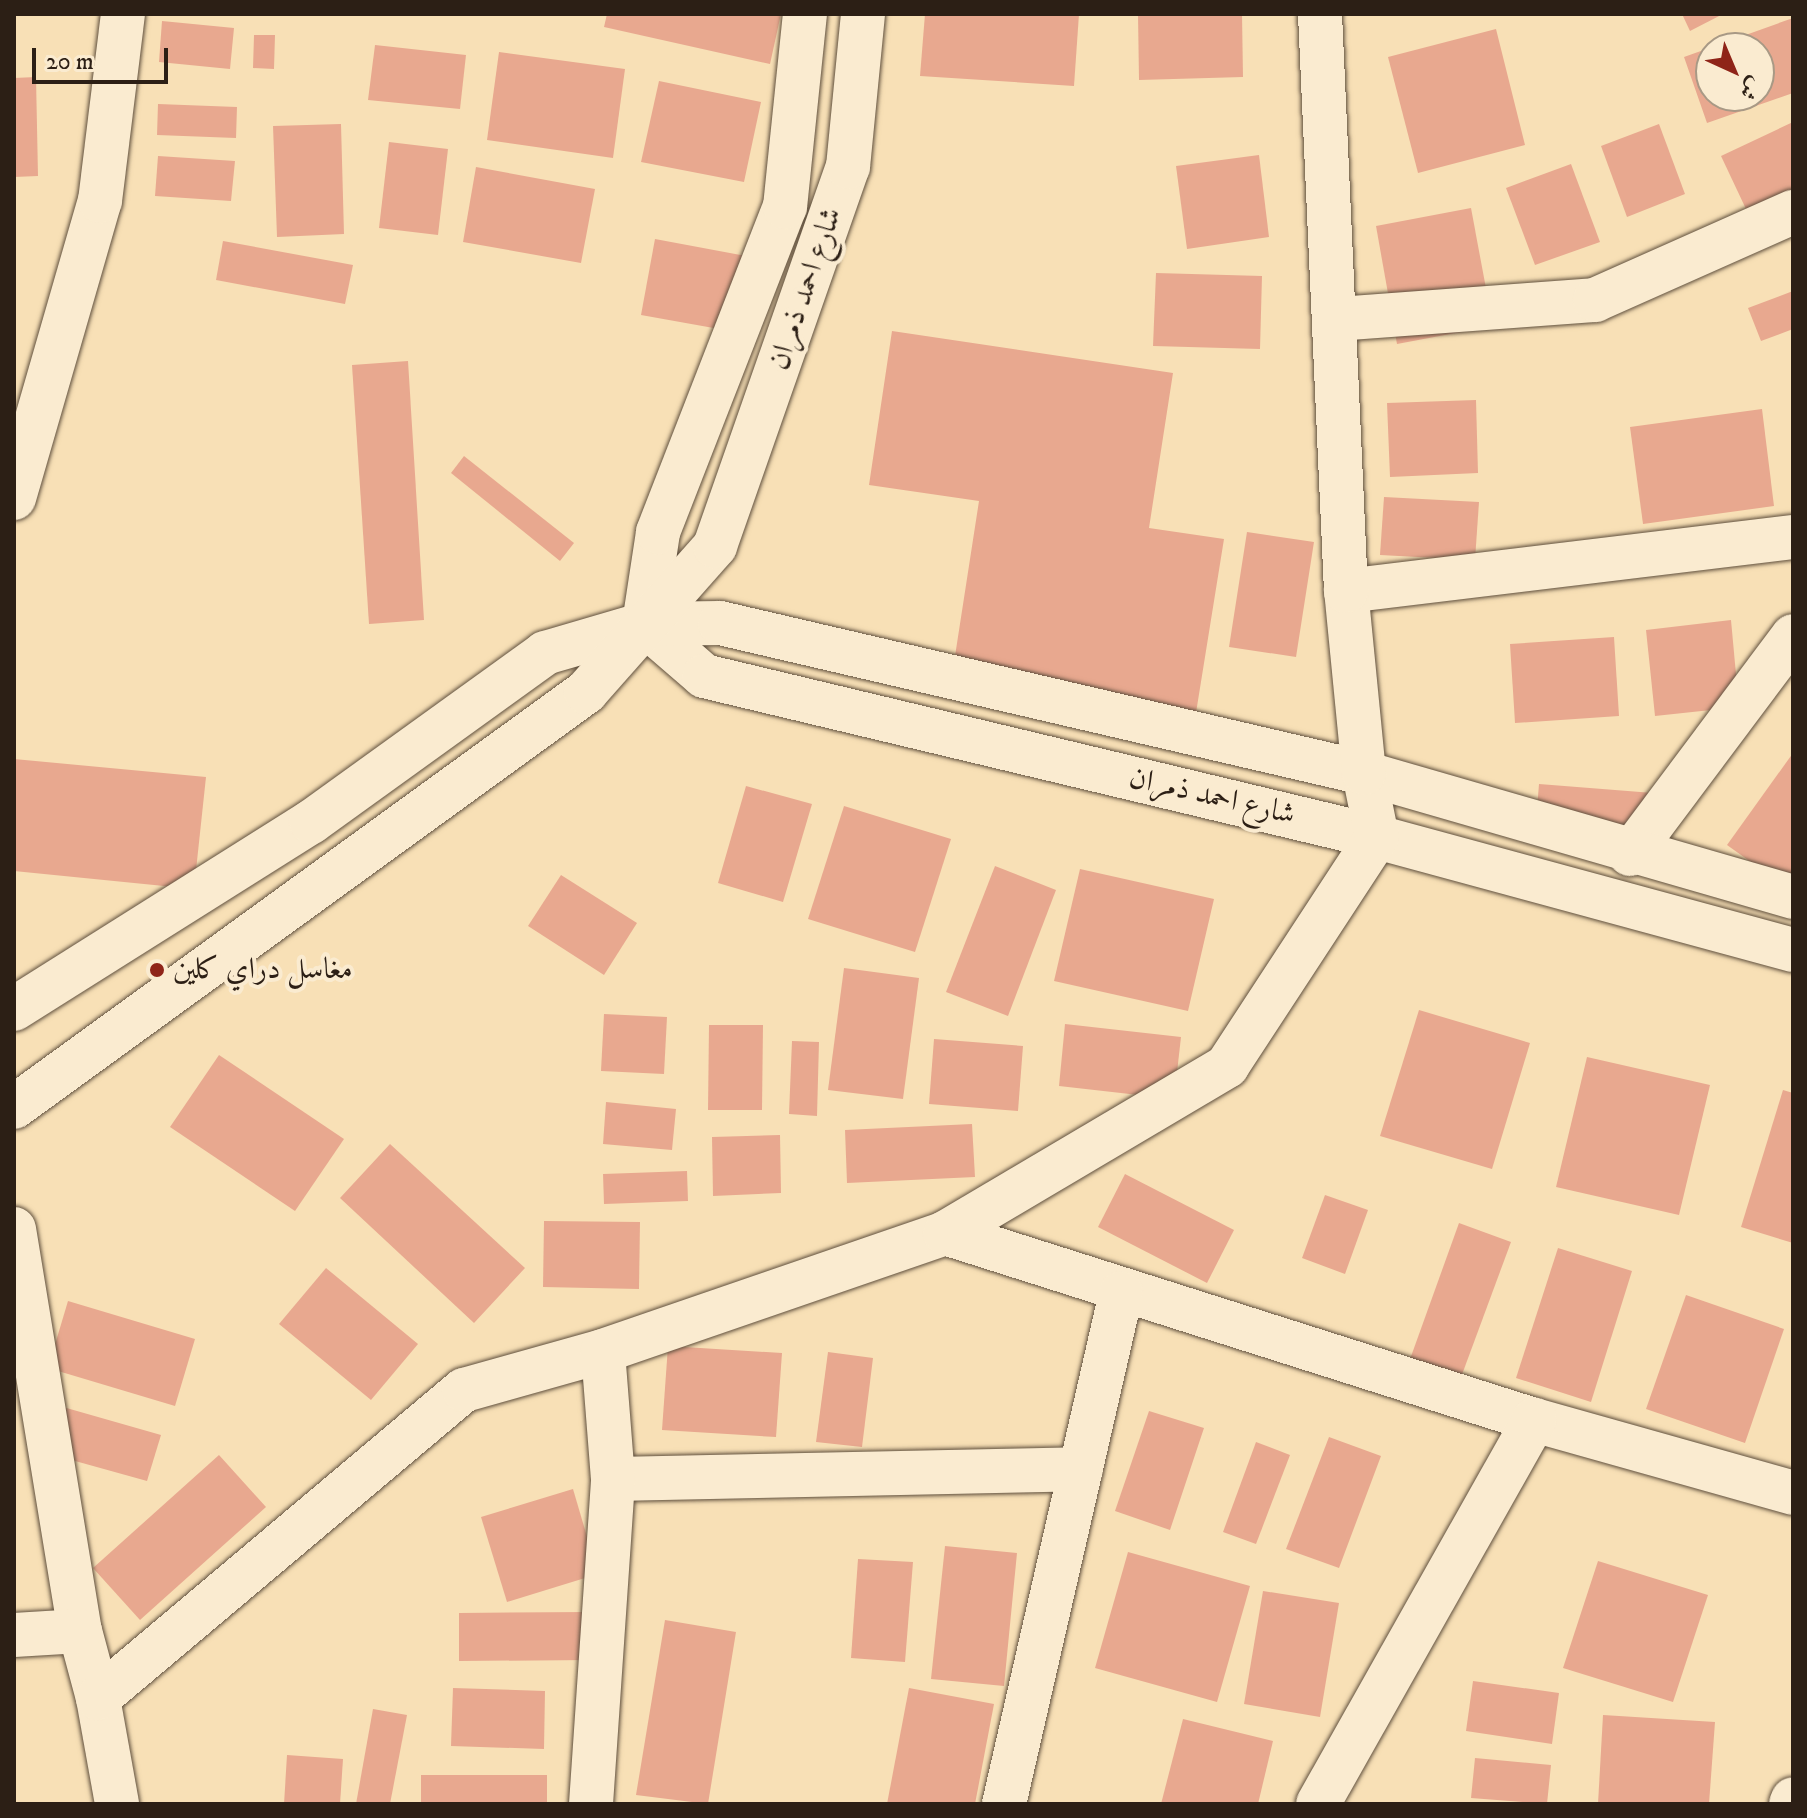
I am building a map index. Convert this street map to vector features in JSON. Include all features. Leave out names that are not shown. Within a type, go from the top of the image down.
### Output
[{"type":"street","points":[[14,498],[100,201],[123,14]]},
{"type":"street","name":"شارع احمد ذمران","points":[[644,624],[658,532],[785,207],[805,14]]},
{"type":"street","name":"شارع احمد ذمران","points":[[644,624],[715,546],[848,167],[863,14]]},
{"type":"street","points":[[98,1698],[464,1390],[603,1351],[945,1233],[1227,1066],[1377,837],[1364,773],[1346,591],[1337,319],[1320,14]]},
{"type":"street","points":[[1337,319],[1595,300],[1793,212]]},
{"type":"street","points":[[1346,591],[1793,537]]},
{"type":"street","name":"شارع احمد ذمران","points":[[644,624],[720,623],[1364,773],[1630,854],[1793,897]]},
{"type":"street","points":[[14,1009],[311,822],[545,653],[644,624]]},
{"type":"street","points":[[14,1107],[586,692],[644,624]]},
{"type":"street","name":"شارع احمد ذمران","points":[[644,624],[704,676],[1377,837],[1793,950]]},
{"type":"street","points":[[1630,854],[1793,636]]},
{"type":"street","points":[[14,1229],[80,1631],[98,1698],[117,1804]]},
{"type":"street","points":[[945,1233],[1121,1293],[1534,1420],[1793,1493]]},
{"type":"street","points":[[1004,1804],[1121,1293]]},
{"type":"street","points":[[591,1804],[613,1479],[603,1351]]},
{"type":"street","points":[[1318,1804],[1534,1420]]},
{"type":"street","points":[[613,1479],[1081,1469]]},
{"type":"street","points":[[14,1635],[80,1631]]},
{"type":"building","points":[[607,14],[781,14],[770,64],[604,27]]},
{"type":"building","points":[[925,14],[1079,14],[1074,86],[920,76]]},
{"type":"building","points":[[1138,14],[1242,14],[1243,77],[1139,80]]},
{"type":"building","points":[[1682,14],[1723,14],[1690,31]]},
{"type":"building","points":[[1793,18],[1793,93],[1775,99],[1775,32],[1754,32]]},
{"type":"building","points":[[162,21],[234,28],[230,69],[159,62]]},
{"type":"building","points":[[1496,29],[1525,145],[1418,173],[1388,57]]},
{"type":"building","points":[[254,35],[275,35],[274,69],[253,68]]},
{"type":"building","points":[[375,45],[466,55],[460,109],[368,100]]},
{"type":"building","points":[[499,52],[625,69],[613,158],[487,140]]},
{"type":"building","points":[[1695,53],[1695,89],[1684,57]]},
{"type":"building","points":[[36,77],[38,176],[14,177],[14,78]]},
{"type":"building","points":[[659,81],[761,102],[744,182],[641,162]]},
{"type":"building","points":[[158,104],[237,107],[236,138],[157,135]]},
{"type":"building","points":[[1703,112],[1739,112],[1707,123]]},
{"type":"building","points":[[1793,122],[1793,207],[1754,226],[1721,156]]},
{"type":"building","points":[[341,124],[344,234],[277,237],[273,126]]},
{"type":"building","points":[[1659,124],[1685,194],[1627,217],[1601,146]]},
{"type":"building","points":[[389,142],[448,149],[438,235],[379,228]]},
{"type":"building","points":[[1259,155],[1269,237],[1187,249],[1176,166]]},
{"type":"building","points":[[158,156],[235,161],[231,201],[155,196]]},
{"type":"building","points":[[1571,164],[1600,242],[1535,265],[1506,188]]},
{"type":"building","points":[[476,167],[595,189],[581,263],[463,242]]},
{"type":"building","points":[[1471,208],[1493,326],[1397,344],[1376,226]]},
{"type":"building","points":[[655,239],[762,259],[747,334],[641,315]]},
{"type":"building","points":[[223,241],[353,265],[345,304],[216,280]]},
{"type":"building","points":[[1156,273],[1262,276],[1260,349],[1153,346]]},
{"type":"building","points":[[1793,291],[1793,329],[1761,341],[1748,308]]},
{"type":"building","points":[[892,331],[1173,373],[1149,528],[1224,539],[1195,719],[951,682],[979,501],[869,485]]},
{"type":"building","points":[[408,361],[424,620],[369,624],[352,365]]},
{"type":"building","points":[[1476,400],[1478,473],[1390,477],[1387,403]]},
{"type":"building","points":[[1762,409],[1774,506],[1643,524],[1630,427]]},
{"type":"building","points":[[464,456],[574,543],[560,561],[451,473]]},
{"type":"building","points":[[1384,497],[1479,502],[1475,560],[1380,555]]},
{"type":"building","points":[[1247,532],[1314,542],[1296,657],[1229,647]]},
{"type":"building","points":[[1731,620],[1739,707],[1655,716],[1646,630]]},
{"type":"building","points":[[1614,637],[1619,716],[1515,723],[1510,644]]},
{"type":"building","points":[[1793,753],[1793,892],[1727,845]]},
{"type":"building","points":[[14,759],[206,777],[194,889],[14,871]]},
{"type":"building","points":[[1539,784],[1691,796],[1663,850],[1535,834]]},
{"type":"building","points":[[746,786],[812,804],[783,902],[718,883]]},
{"type":"building","points":[[844,806],[951,839],[915,952],[808,919]]},
{"type":"building","points":[[995,866],[1056,890],[1008,1016],[946,992]]},
{"type":"building","points":[[1080,869],[1214,899],[1188,1011],[1054,981]]},
{"type":"building","points":[[561,875],[637,923],[604,975],[528,926]]},
{"type":"building","points":[[844,968],[919,978],[903,1099],[828,1090]]},
{"type":"building","points":[[1419,1010],[1530,1043],[1492,1169],[1380,1136]]},
{"type":"building","points":[[604,1014],[667,1017],[664,1074],[601,1071]]},
{"type":"building","points":[[1065,1024],[1181,1037],[1174,1099],[1059,1086]]},
{"type":"building","points":[[709,1025],[763,1025],[762,1110],[708,1110]]},
{"type":"building","points":[[934,1039],[1023,1046],[1018,1111],[929,1104]]},
{"type":"building","points":[[792,1041],[819,1042],[817,1116],[789,1114]]},
{"type":"building","points":[[219,1055],[344,1139],[295,1211],[170,1127]]},
{"type":"building","points":[[1587,1057],[1710,1085],[1679,1215],[1556,1187]]},
{"type":"building","points":[[1783,1090],[1793,1093],[1793,1243],[1741,1227]]},
{"type":"building","points":[[606,1102],[676,1109],[672,1150],[603,1144]]},
{"type":"building","points":[[972,1124],[975,1177],[847,1183],[845,1130]]},
{"type":"building","points":[[780,1135],[781,1193],[713,1196],[712,1137]]},
{"type":"building","points":[[390,1144],[525,1268],[474,1323],[340,1198]]},
{"type":"building","points":[[687,1171],[688,1201],[604,1204],[603,1174]]},
{"type":"building","points":[[1125,1174],[1234,1230],[1207,1283],[1098,1227]]},
{"type":"building","points":[[1325,1195],[1368,1210],[1345,1274],[1302,1258]]},
{"type":"building","points":[[544,1221],[640,1222],[639,1289],[543,1287]]},
{"type":"building","points":[[1459,1223],[1511,1242],[1460,1380],[1409,1362]]},
{"type":"building","points":[[1558,1248],[1632,1271],[1591,1402],[1516,1378]]},
{"type":"building","points":[[326,1268],[418,1344],[371,1400],[279,1324]]},
{"type":"building","points":[[1686,1295],[1784,1329],[1745,1443],[1646,1409]]},
{"type":"building","points":[[68,1301],[195,1339],[175,1406],[48,1368]]},
{"type":"building","points":[[668,1346],[782,1353],[776,1437],[662,1430]]},
{"type":"building","points":[[828,1352],[873,1358],[862,1447],[816,1442]]},
{"type":"building","points":[[63,1407],[161,1435],[147,1481],[50,1454]]},
{"type":"building","points":[[1149,1411],[1204,1428],[1170,1530],[1115,1511]]},
{"type":"building","points":[[1329,1437],[1381,1456],[1339,1568],[1286,1549]]},
{"type":"building","points":[[1256,1442],[1290,1455],[1256,1544],[1223,1532]]},
{"type":"building","points":[[219,1455],[266,1507],[140,1620],[93,1568]]},
{"type":"building","points":[[573,1489],[598,1574],[507,1602],[481,1517]]},
{"type":"building","points":[[945,1546],[1017,1553],[1004,1686],[931,1679]]},
{"type":"building","points":[[1128,1552],[1250,1586],[1217,1702],[1095,1668]]},
{"type":"building","points":[[858,1559],[913,1562],[905,1662],[851,1658]]},
{"type":"building","points":[[1598,1561],[1708,1595],[1673,1702],[1563,1668]]},
{"type":"building","points":[[1263,1591],[1339,1603],[1320,1717],[1244,1704]]},
{"type":"building","points":[[589,1612],[590,1660],[459,1661],[459,1613]]},
{"type":"building","points":[[665,1620],[736,1632],[708,1804],[636,1795]]},
{"type":"building","points":[[1473,1681],[1559,1693],[1552,1744],[1466,1731]]},
{"type":"building","points":[[453,1688],[545,1691],[544,1749],[451,1746]]},
{"type":"building","points":[[909,1688],[994,1704],[975,1804],[887,1804]]},
{"type":"building","points":[[373,1709],[407,1715],[390,1804],[356,1804]]},
{"type":"building","points":[[1603,1715],[1715,1722],[1709,1804],[1598,1804]]},
{"type":"building","points":[[1183,1719],[1273,1741],[1258,1804],[1161,1804]]},
{"type":"building","points":[[287,1755],[343,1759],[340,1804],[284,1804]]},
{"type":"building","points":[[1475,1758],[1551,1765],[1547,1804],[1471,1798]]},
{"type":"building","points":[[421,1775],[547,1775],[547,1804],[421,1804]]},
{"type":"place","name":"مغاسل دراي كلين","points":[[157,970]]}]
